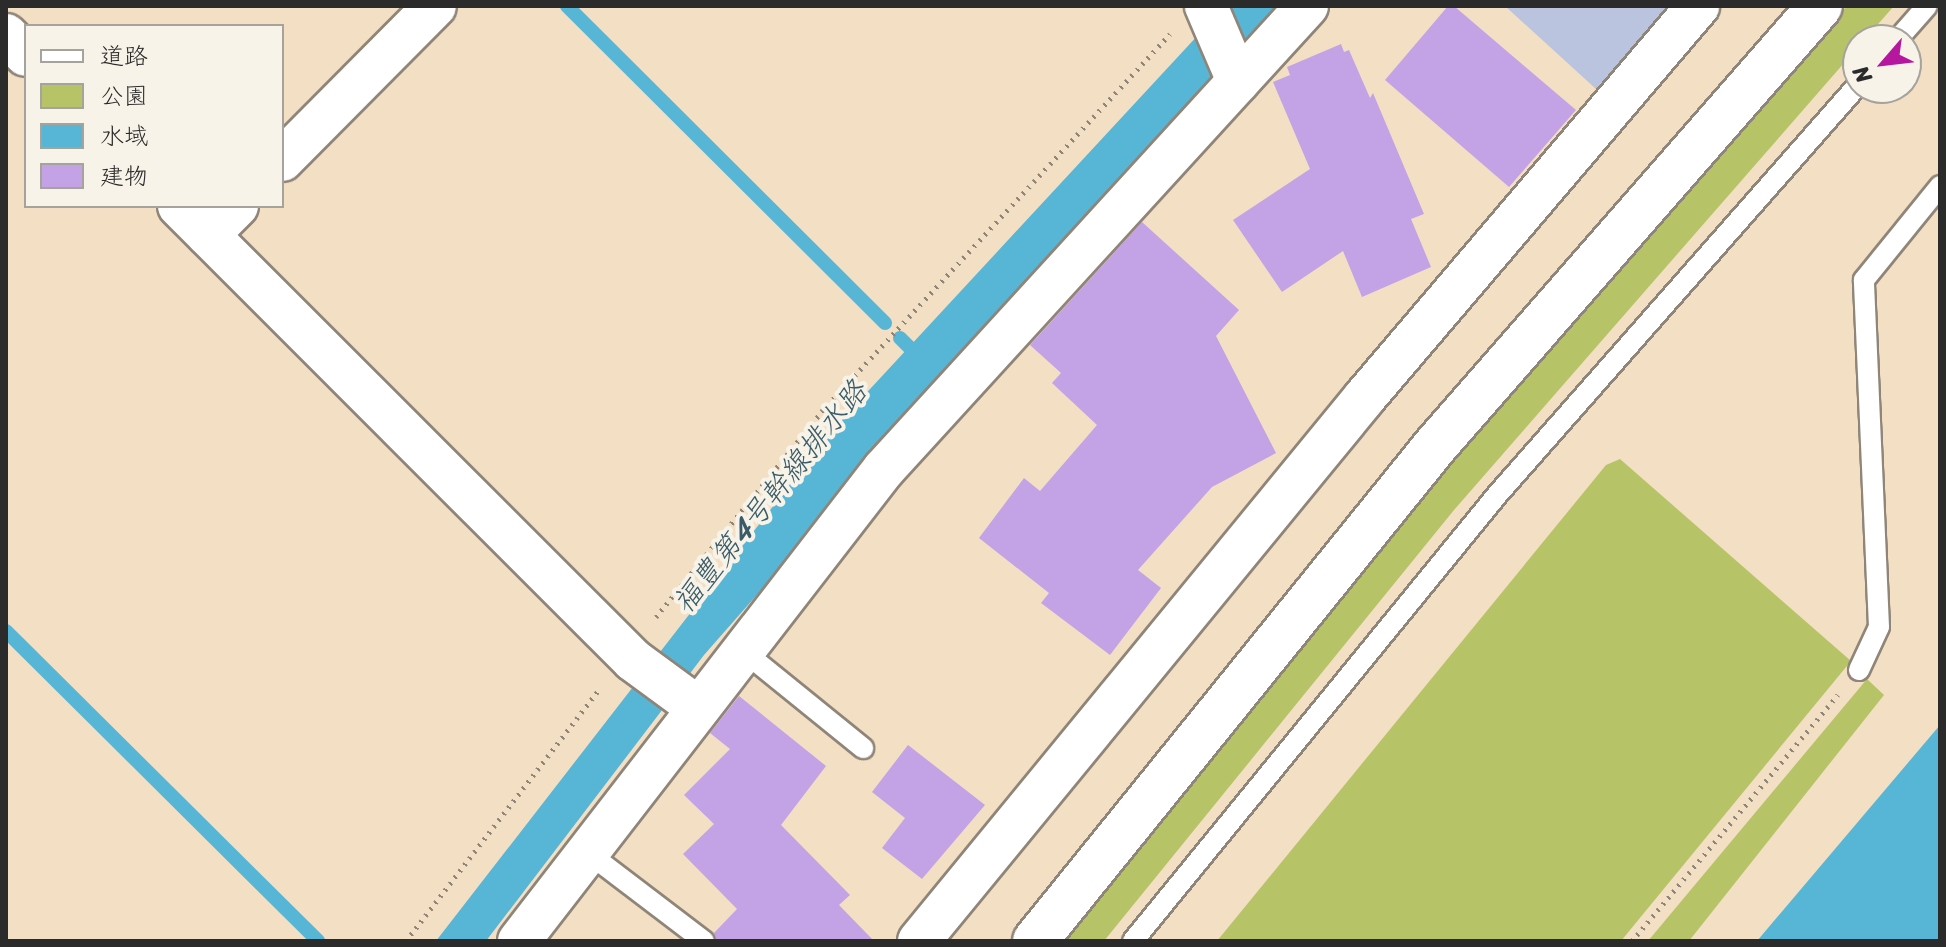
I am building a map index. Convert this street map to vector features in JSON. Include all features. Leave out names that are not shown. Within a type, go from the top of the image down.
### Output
[{"type":"street","points":[[284,158],[435,6]]},
{"type":"street","points":[[519,941],[693,704],[742,650],[884,469],[1237,79],[1307,6]]},
{"type":"street","points":[[919,941],[1365,397],[1698,6]]},
{"type":"street","points":[[1035,941],[1436,445],[1820,6]]},
{"type":"street","points":[[1193,15],[1237,79]]},
{"type":"street","points":[[6,35],[24,53]]},
{"type":"street","points":[[185,208],[222,220],[630,656],[693,704]]},
{"type":"lane","points":[[1911,24],[1927,6]]},
{"type":"lane","points":[[1133,941],[1497,495],[1842,103]]},
{"type":"lane","points":[[1859,670],[1879,627],[1864,280],[1911,216],[1940,186]]},
{"type":"lane","points":[[742,650],[863,748]]},
{"type":"lane","points":[[587,852],[704,941]]},
{"type":"path","points":[[406,941],[822,411],[1193,15]]},
{"type":"path","points":[[1632,941],[1859,670]]},
{"type":"shaded area","points":[[1505,6],[1670,6],[1596,89]]},
{"type":"green space","points":[[1847,6],[1894,6],[1878,24],[1842,24],[1842,65],[1454,510],[1104,941],[1060,941],[1408,515]]},
{"type":"green space","points":[[1620,459],[1851,661],[1621,941],[1217,941],[1606,465]]},
{"type":"green space","points":[[1867,679],[1884,695],[1689,941],[1648,941]]},
{"type":"water","points":[[1225,6],[1286,6],[1244,41],[704,655],[486,941],[436,941],[833,429]]},
{"type":"water","points":[[1940,725],[1940,941],[1757,941]]},
{"type":"building","points":[[1448,6],[1454,6],[1576,110],[1509,187],[1385,80]]},
{"type":"building","points":[[1341,44],[1344,52],[1349,50],[1370,98],[1373,93],[1424,214],[1411,219],[1431,267],[1362,297],[1343,251],[1282,292],[1233,220],[1310,169],[1273,82],[1290,75],[1287,67]]},
{"type":"building","points":[[1142,222],[1239,310],[1216,336],[1276,453],[1212,487],[1138,570],[1161,588],[1110,655],[1041,603],[1049,593],[979,538],[1024,478],[1040,491],[1097,425],[1052,383],[1061,373],[1030,345]]},
{"type":"building","points":[[739,696],[826,766],[781,825],[850,895],[839,905],[874,941],[717,941],[714,933],[737,909],[683,854],[714,824],[684,795],[730,749],[710,733]]},
{"type":"building","points":[[908,745],[985,805],[922,879],[882,848],[905,818],[872,792]]},
{"type":"waterway","points":[[567,6],[885,323]]},
{"type":"waterway","points":[[900,338],[920,358]]},
{"type":"waterway","points":[[6,631],[318,941]]},
{"type":"water label","name":"福豊第4号幹線排水路","points":[[770,497]]}]
